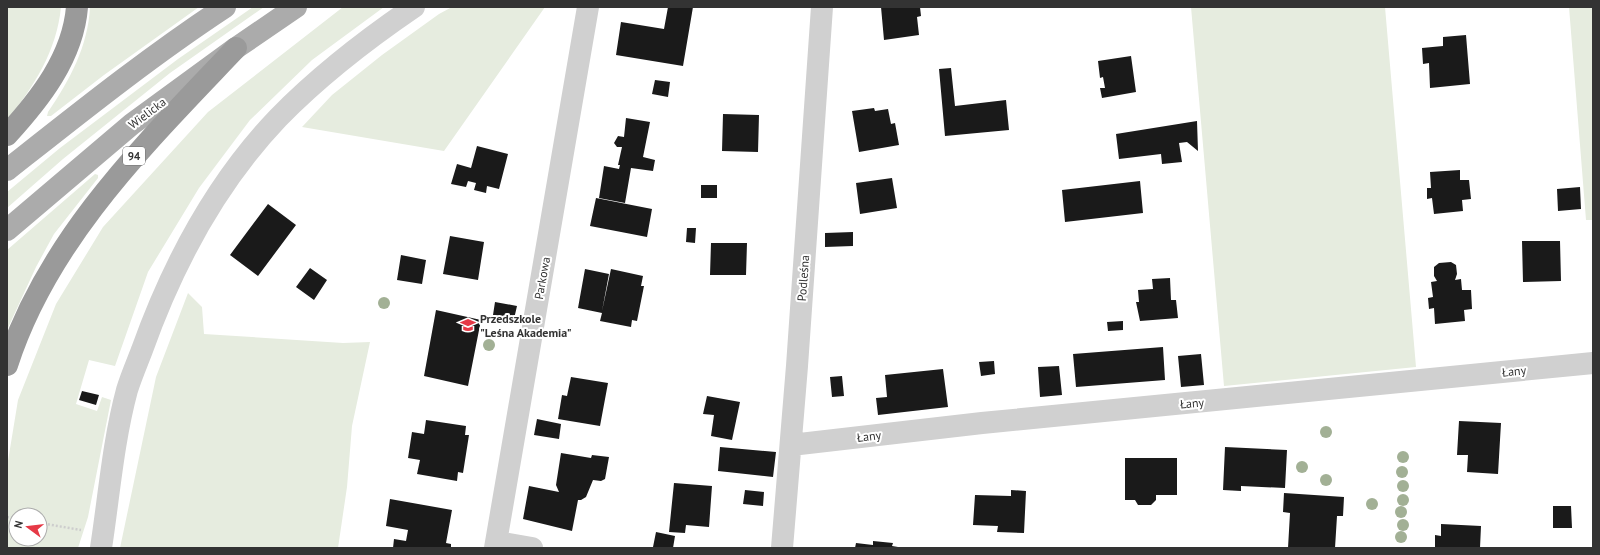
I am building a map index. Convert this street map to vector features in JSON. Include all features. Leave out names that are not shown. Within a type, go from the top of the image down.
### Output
[{"type":"highway","points":[[7,135],[32,108],[50,82],[70,38],[77,7]]},
{"type":"highway","name":"94","points":[[7,366],[14,344],[46,276],[93,206],[133,157],[236,48]]},
{"type":"main road","points":[[7,170],[105,93],[180,37],[225,7]]},
{"type":"main road","name":"Wielicka","points":[[7,230],[132,124],[236,48],[296,7]]},
{"type":"street","points":[[100,548],[127,390],[169,281],[211,204],[241,160],[278,118],[340,62],[414,7]]},
{"type":"street","name":"Parkowa","points":[[495,545],[588,7]]},
{"type":"street","name":"Podleśna","points":[[782,548],[791,445],[822,7]]},
{"type":"street","name":"Łany","points":[[791,445],[982,423],[1593,363]]},
{"type":"street","points":[[495,545],[532,548]]},
{"type":"path","points":[[48,524],[62,527]]},
{"type":"shaded area","points":[[7,7],[61,7],[55,38],[43,67],[35,81],[7,120]]},
{"type":"shaded area","points":[[90,7],[199,7],[104,75],[51,116],[47,116],[48,112],[64,88],[82,49],[89,21]]},
{"type":"shaded area","points":[[253,7],[264,7],[170,73],[63,159],[7,208],[7,192],[60,148],[178,59]]},
{"type":"shaded area","points":[[343,7],[384,7],[312,60],[250,120],[199,188],[148,272],[115,366],[89,360],[76,404],[97,411],[102,397],[111,400],[88,517],[78,548],[7,548],[7,467],[18,400],[56,304],[103,227],[208,112]]},
{"type":"shaded area","points":[[452,7],[545,7],[444,151],[302,127],[332,95],[382,55],[439,14]]},
{"type":"shaded area","points":[[1191,7],[1385,7],[1416,367],[1224,386]]},
{"type":"shaded area","points":[[1569,7],[1593,7],[1593,220],[1586,220]]},
{"type":"shaded area","points":[[95,174],[98,175],[98,178],[54,234],[36,267],[7,330],[7,250]]},
{"type":"shaded area","points":[[188,293],[202,307],[204,334],[343,343],[370,342],[352,426],[347,487],[338,548],[120,548],[156,377]]},
{"type":"building","points":[[668,7],[693,7],[683,66],[616,55],[621,22],[664,29]]},
{"type":"building","points":[[881,7],[920,7],[921,16],[917,17],[919,35],[884,40]]},
{"type":"building","points":[[1466,35],[1470,84],[1430,88],[1429,63],[1423,64],[1422,48],[1443,46],[1443,37]]},
{"type":"building","points":[[1131,56],[1136,92],[1102,98],[1100,88],[1105,88],[1103,77],[1100,78],[1098,61]]},
{"type":"building","points":[[951,68],[955,106],[1006,100],[1009,130],[945,136],[939,69]]},
{"type":"building","points":[[655,80],[670,82],[668,97],[652,94]]},
{"type":"building","points":[[874,108],[875,111],[888,109],[891,124],[895,123],[899,145],[859,152],[852,111]]},
{"type":"building","points":[[723,114],[759,115],[758,152],[722,151]]},
{"type":"building","points":[[626,118],[650,122],[643,157],[655,160],[653,171],[631,168],[625,203],[599,198],[604,166],[619,169],[620,165],[618,165],[622,147],[617,147],[614,143],[618,136],[624,137]]},
{"type":"building","points":[[1197,121],[1198,151],[1187,142],[1179,143],[1182,162],[1162,164],[1161,154],[1119,159],[1116,134]]},
{"type":"building","points":[[477,146],[508,154],[499,189],[487,186],[486,193],[474,190],[476,183],[468,181],[466,187],[451,184],[457,164],[471,168]]},
{"type":"building","points":[[1460,170],[1460,180],[1469,180],[1471,199],[1462,200],[1463,211],[1434,214],[1432,198],[1427,199],[1427,188],[1431,188],[1430,172]]},
{"type":"building","points":[[892,178],[897,208],[860,214],[856,183]]},
{"type":"building","points":[[1140,181],[1143,213],[1065,222],[1062,190]]},
{"type":"building","points":[[701,185],[717,185],[717,198],[701,198]]},
{"type":"building","points":[[1580,187],[1581,209],[1558,211],[1557,189]]},
{"type":"building","points":[[596,198],[652,209],[647,237],[590,226]]},
{"type":"building","points":[[268,204],[296,225],[258,276],[230,255]]},
{"type":"building","points":[[687,228],[696,228],[695,243],[686,242]]},
{"type":"building","points":[[853,232],[853,246],[825,247],[825,233]]},
{"type":"building","points":[[450,236],[484,242],[478,280],[443,274]]},
{"type":"building","points":[[1522,241],[1560,241],[1561,281],[1523,282]]},
{"type":"building","points":[[711,243],[747,243],[746,275],[710,275]]},
{"type":"building","points":[[401,255],[426,260],[422,284],[397,280]]},
{"type":"building","points":[[1451,262],[1456,265],[1457,274],[1455,280],[1461,279],[1462,290],[1471,290],[1472,309],[1464,310],[1465,321],[1435,324],[1434,308],[1429,309],[1428,298],[1433,297],[1431,282],[1437,281],[1434,276],[1434,267],[1439,263]]},
{"type":"building","points":[[310,268],[327,280],[314,300],[296,287]]},
{"type":"building","points":[[585,269],[609,274],[602,311],[611,269],[643,276],[641,286],[644,286],[637,321],[632,320],[631,327],[600,321],[602,313],[578,308]]},
{"type":"building","points":[[1170,278],[1171,300],[1176,300],[1178,318],[1140,321],[1136,302],[1139,302],[1138,290],[1153,289],[1152,279]]},
{"type":"building","points":[[495,302],[517,306],[514,319],[493,315]]},
{"type":"building","points":[[436,310],[481,320],[468,386],[424,376]]},
{"type":"building","points":[[1123,321],[1123,330],[1108,331],[1107,322]]},
{"type":"building","points":[[1163,347],[1165,380],[1076,387],[1073,354]]},
{"type":"building","points":[[1201,354],[1204,385],[1181,387],[1178,356]]},
{"type":"building","points":[[994,361],[995,374],[981,376],[979,362]]},
{"type":"building","points":[[1059,366],[1062,395],[1040,397],[1038,367]]},
{"type":"building","points":[[943,369],[948,407],[878,415],[876,398],[887,397],[885,375]]},
{"type":"building","points":[[842,376],[844,396],[832,397],[830,377]]},
{"type":"building","points":[[571,377],[608,383],[600,426],[558,419],[562,395],[567,396]]},
{"type":"building","points":[[82,391],[99,395],[96,405],[79,400]]},
{"type":"building","points":[[707,396],[740,402],[732,440],[711,436],[714,415],[703,414]]},
{"type":"building","points":[[537,419],[561,424],[559,439],[534,435]]},
{"type":"building","points":[[426,420],[466,426],[465,435],[469,435],[463,473],[458,472],[457,481],[417,474],[420,460],[408,458],[412,432],[424,434]]},
{"type":"building","points":[[1459,421],[1501,423],[1498,474],[1467,472],[1468,455],[1457,455]]},
{"type":"building","points":[[720,447],[776,452],[773,477],[718,471]]},
{"type":"building","points":[[1225,447],[1287,450],[1285,488],[1241,486],[1241,491],[1223,490]]},
{"type":"building","points":[[561,453],[591,458],[592,455],[609,457],[605,479],[601,481],[593,480],[586,497],[578,500],[572,531],[523,519],[529,486],[559,492],[556,485]]},
{"type":"building","points":[[1125,458],[1177,458],[1177,495],[1156,495],[1156,500],[1151,505],[1138,505],[1135,500],[1125,500]]},
{"type":"building","points":[[674,483],[712,486],[709,527],[686,525],[685,533],[669,532]]},
{"type":"building","points":[[745,490],[764,492],[763,506],[743,504]]},
{"type":"building","points":[[1011,490],[1026,491],[1024,533],[997,532],[998,526],[973,525],[975,495],[1011,496]]},
{"type":"building","points":[[1284,493],[1344,497],[1343,516],[1337,516],[1335,548],[1288,548],[1290,513],[1283,512]]},
{"type":"building","points":[[390,499],[452,510],[446,543],[451,544],[451,548],[393,548],[394,539],[406,541],[408,530],[386,526]]},
{"type":"building","points":[[1553,506],[1571,506],[1572,528],[1553,528]]},
{"type":"building","points":[[1441,524],[1481,526],[1480,548],[1435,547],[1435,535],[1441,536]]},
{"type":"building","points":[[656,532],[675,536],[673,548],[653,547]]},
{"type":"building","points":[[873,541],[893,543],[892,546],[904,548],[855,548],[856,543],[873,545]]},
{"type":"place","name":"Przedszkole \"Leśna Akademia\"","points":[[468,325]]}]
